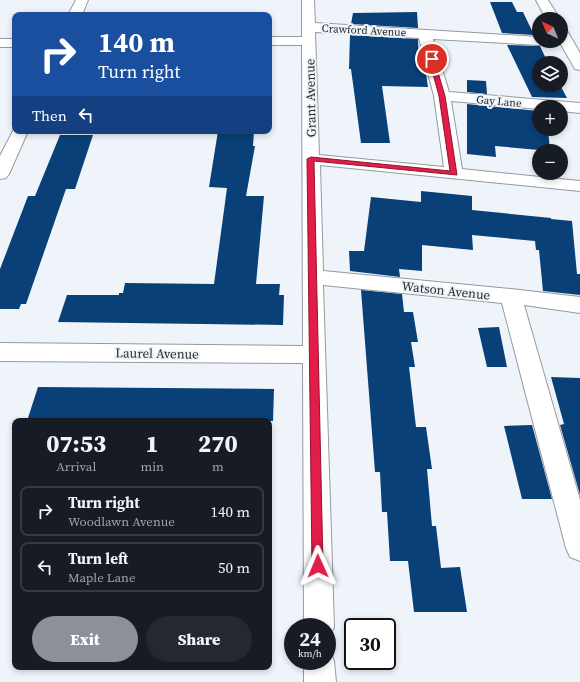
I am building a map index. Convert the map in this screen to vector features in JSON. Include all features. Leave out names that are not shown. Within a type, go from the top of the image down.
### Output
[{"type":"street","points":[[76,12],[82,0]]},
{"type":"street","name":"Grant Avenue","points":[[308,0],[319,618]]},
{"type":"street","points":[[542,0],[549,12]]},
{"type":"street","name":"Crawford Avenue","points":[[272,41],[308,34],[425,34],[532,41]]},
{"type":"street","points":[[425,34],[442,96],[454,173]]},
{"type":"street","points":[[569,39],[580,66]]},
{"type":"street","points":[[0,43],[12,43]]},
{"type":"street","name":"Gay Lane","points":[[442,96],[580,108]]},
{"type":"street","points":[[0,174],[19,134]]},
{"type":"street","points":[[311,159],[580,186]]},
{"type":"street","name":"Watson Avenue","points":[[312,277],[512,296],[580,305]]},
{"type":"street","points":[[512,296],[580,548]]},
{"type":"street","name":"Laurel Avenue","points":[[0,352],[314,355]]},
{"type":"street","points":[[319,670],[320,682]]},
{"type":"building","points":[[490,2],[512,2],[517,12],[523,12],[532,31],[532,35],[502,33]]},
{"type":"building","points":[[417,12],[418,28],[351,24],[353,13]]},
{"type":"building","points":[[350,35],[418,39],[419,67],[425,67],[428,87],[382,86],[390,143],[361,143],[351,69],[349,69]]},
{"type":"building","points":[[507,45],[532,46],[532,48],[541,48],[545,56],[532,56],[532,92],[564,92],[567,98],[532,97]]},
{"type":"building","points":[[467,80],[486,81],[487,94],[467,92]]},
{"type":"building","points":[[467,104],[532,110],[532,136],[549,136],[549,144],[532,144],[532,149],[495,146],[496,157],[467,154]]},
{"type":"building","points":[[218,134],[254,134],[253,146],[255,146],[246,196],[264,196],[256,284],[280,284],[279,295],[284,295],[283,325],[58,322],[67,295],[119,295],[119,293],[123,293],[125,283],[214,284],[227,188],[209,187]]},
{"type":"building","points":[[60,135],[93,135],[75,189],[66,189],[26,304],[21,304],[19,309],[0,309],[0,269],[28,196],[35,196]]},
{"type":"building","points":[[421,191],[472,196],[472,210],[572,221],[577,274],[580,274],[580,295],[543,291],[539,250],[536,250],[535,241],[472,235],[473,250],[422,245],[422,271],[399,269],[400,277],[350,271],[349,251],[364,251],[371,197],[421,202]]},
{"type":"building","points":[[361,290],[402,294],[404,312],[413,312],[418,342],[411,342],[415,367],[409,367],[416,427],[426,427],[432,469],[427,469],[432,526],[436,526],[441,568],[460,567],[467,612],[414,612],[408,561],[390,561],[387,512],[382,512],[380,472],[375,472]]},
{"type":"building","points":[[499,327],[507,367],[487,367],[478,328]]},
{"type":"building","points":[[551,377],[580,378],[580,495],[560,425],[564,424]]},
{"type":"building","points":[[38,387],[274,389],[273,421],[272,418],[28,418]]},
{"type":"building","points":[[532,425],[552,499],[522,499],[504,426]]},
{"type":"route","points":[[318,566],[311,159],[454,173],[442,96],[432,59]]}]
